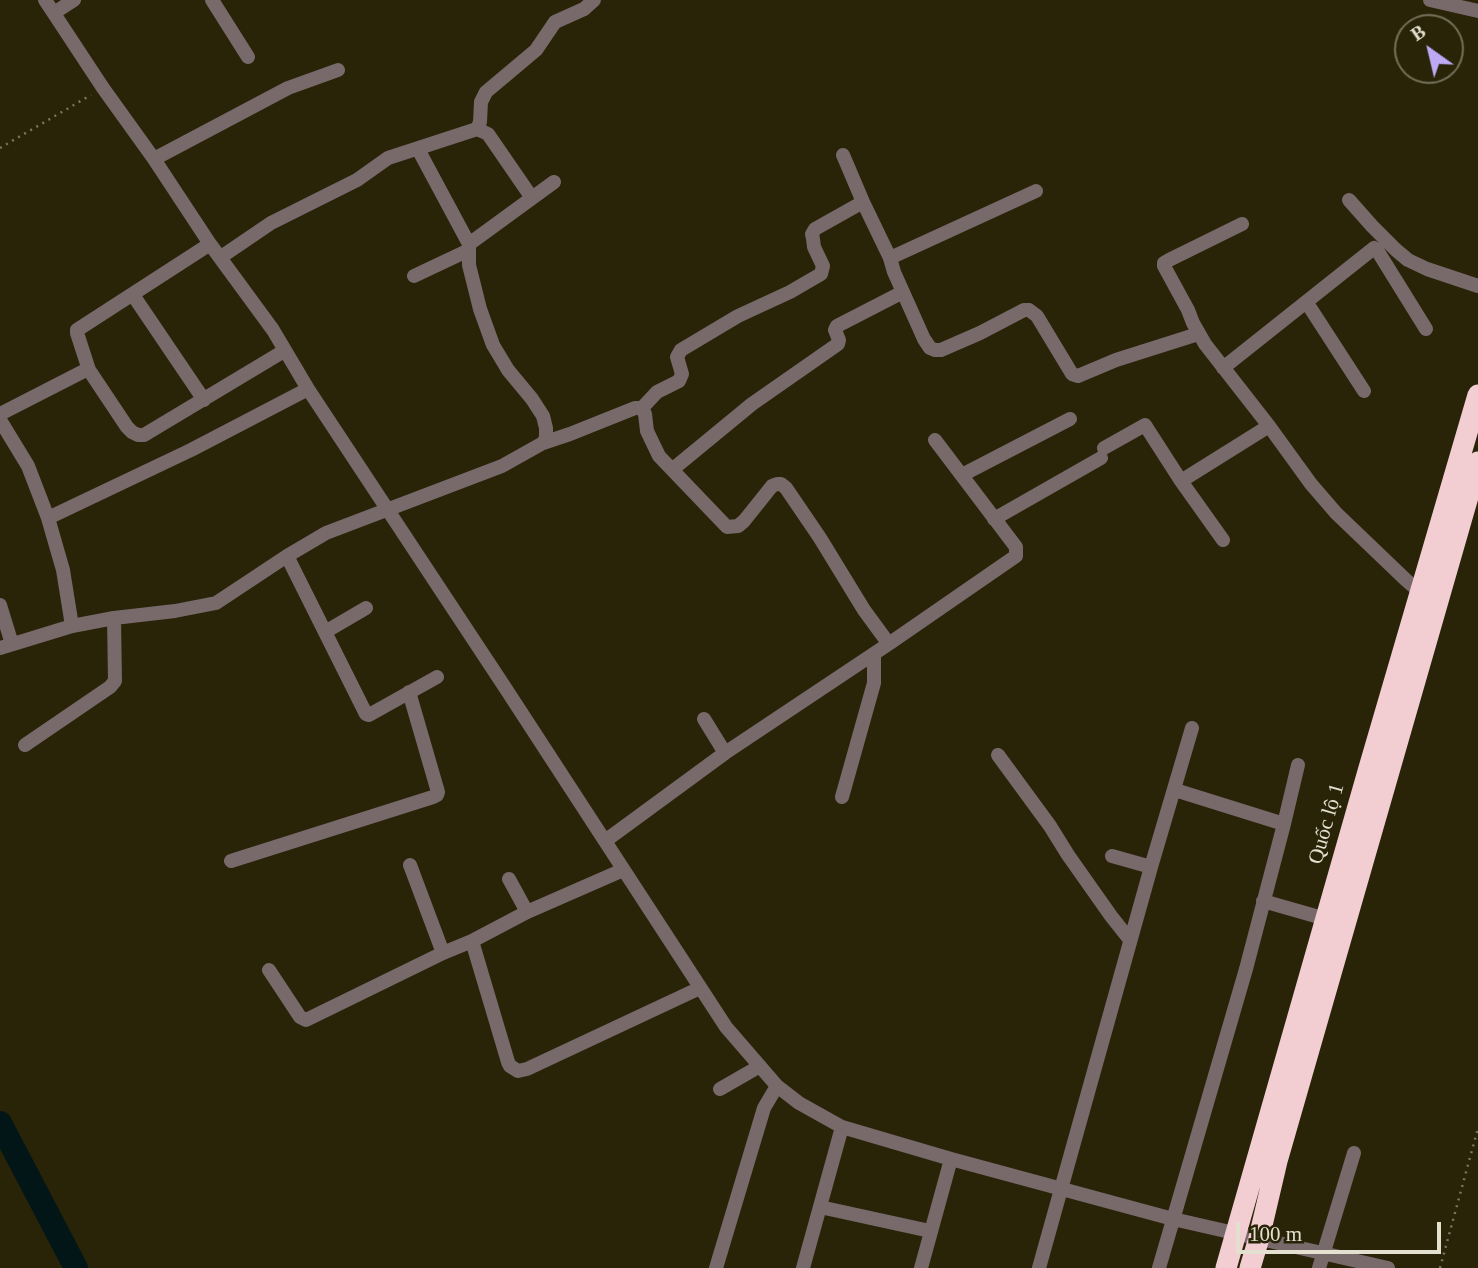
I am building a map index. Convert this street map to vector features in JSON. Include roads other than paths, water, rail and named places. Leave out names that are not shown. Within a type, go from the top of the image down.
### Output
[{"type":"highway","name":"Quốc lộ 1","points":[[1226,1268],[1478,395]]},
{"type":"highway","points":[[1250,1268],[1277,1161],[1478,462]]},
{"type":"street","points":[[45,0],[103,88],[273,330],[387,511],[726,1027],[777,1086],[799,1103],[842,1127],[1173,1219],[1388,1268]]},
{"type":"street","points":[[54,13],[74,0]]},
{"type":"street","points":[[212,0],[248,57]]},
{"type":"street","points":[[477,129],[481,102],[486,92],[536,50],[555,22],[584,9],[594,0]]},
{"type":"street","points":[[1430,0],[1478,11]]},
{"type":"street","points":[[154,159],[288,88],[338,70]]},
{"type":"street","points":[[220,257],[271,223],[357,180],[388,158],[477,129],[488,134],[532,198]]},
{"type":"street","points":[[418,149],[469,247],[469,265],[480,309],[493,345],[508,370],[540,411],[546,428],[543,443]]},
{"type":"street","points":[[843,155],[924,339],[935,351],[960,342],[1024,310],[1037,316],[1072,374],[1077,376],[1116,360],[1198,334]]},
{"type":"street","points":[[414,276],[469,247],[554,181]]},
{"type":"street","points":[[890,258],[1036,191]]},
{"type":"street","points":[[1349,200],[1408,260],[1478,286]]},
{"type":"street","points":[[0,605],[6,646],[72,626],[216,603],[326,533],[502,466],[543,443],[635,408],[642,408],[657,392],[679,381],[682,374],[677,357],[681,350],[738,316],[817,277],[823,266],[814,247],[813,234],[816,229],[863,202]]},
{"type":"street","points":[[1242,224],[1164,263],[1164,266],[1198,334],[1311,484],[1336,513],[1420,592]]},
{"type":"street","points":[[211,244],[77,330],[89,370],[127,427],[138,435],[144,435],[284,351]]},
{"type":"street","points":[[1223,368],[1374,248],[1426,329]]},
{"type":"street","points":[[673,469],[752,404],[838,344],[835,330],[841,324],[903,292]]},
{"type":"street","points":[[132,295],[204,400]]},
{"type":"street","points":[[1307,303],[1364,391]]},
{"type":"street","points":[[0,414],[89,370]]},
{"type":"street","points":[[48,518],[191,450],[308,389]]},
{"type":"street","points":[[642,408],[647,431],[656,451],[727,527],[738,526],[744,521],[772,486],[781,484],[786,488],[864,610],[890,643]]},
{"type":"street","points":[[962,475],[1070,419]]},
{"type":"street","points":[[0,420],[28,466],[48,518],[64,570],[72,626]]},
{"type":"street","points":[[995,519],[1145,425],[1223,540]]},
{"type":"street","points":[[1181,481],[1269,426]]},
{"type":"street","points":[[605,841],[725,753],[1016,556],[1016,547],[935,440]]},
{"type":"street","points":[[287,556],[367,715],[437,677]]},
{"type":"street","points":[[325,632],[366,608]]},
{"type":"street","points":[[24,744],[115,681],[114,618]]},
{"type":"street","points":[[842,797],[873,683],[874,654]]},
{"type":"street","points":[[231,861],[437,795],[409,692]]},
{"type":"street","points":[[704,719],[725,753]]},
{"type":"street","points":[[1039,1268],[1192,728]]},
{"type":"street","points":[[998,755],[1130,940]]},
{"type":"street","points":[[1159,1268],[1246,969],[1298,765]]},
{"type":"street","points":[[1175,790],[1283,824]]},
{"type":"street","points":[[1112,856],[1151,867]]},
{"type":"street","points":[[410,864],[443,953]]},
{"type":"street","points":[[269,970],[300,1017],[306,1020],[527,912],[624,870]]},
{"type":"street","points":[[509,879],[527,912]]},
{"type":"street","points":[[1263,901],[1325,919]]},
{"type":"street","points":[[472,941],[508,1062],[518,1071],[700,988]]},
{"type":"street","points":[[720,1089],[760,1066]]},
{"type":"street","points":[[716,1268],[764,1108],[777,1086]]},
{"type":"street","points":[[803,1268],[842,1127]]},
{"type":"street","points":[[1319,1268],[1354,1153]]},
{"type":"street","points":[[921,1268],[951,1159]]},
{"type":"street","points":[[820,1208],[930,1231]]},
{"type":"waterway","points":[[0,1123],[76,1268]]}]
